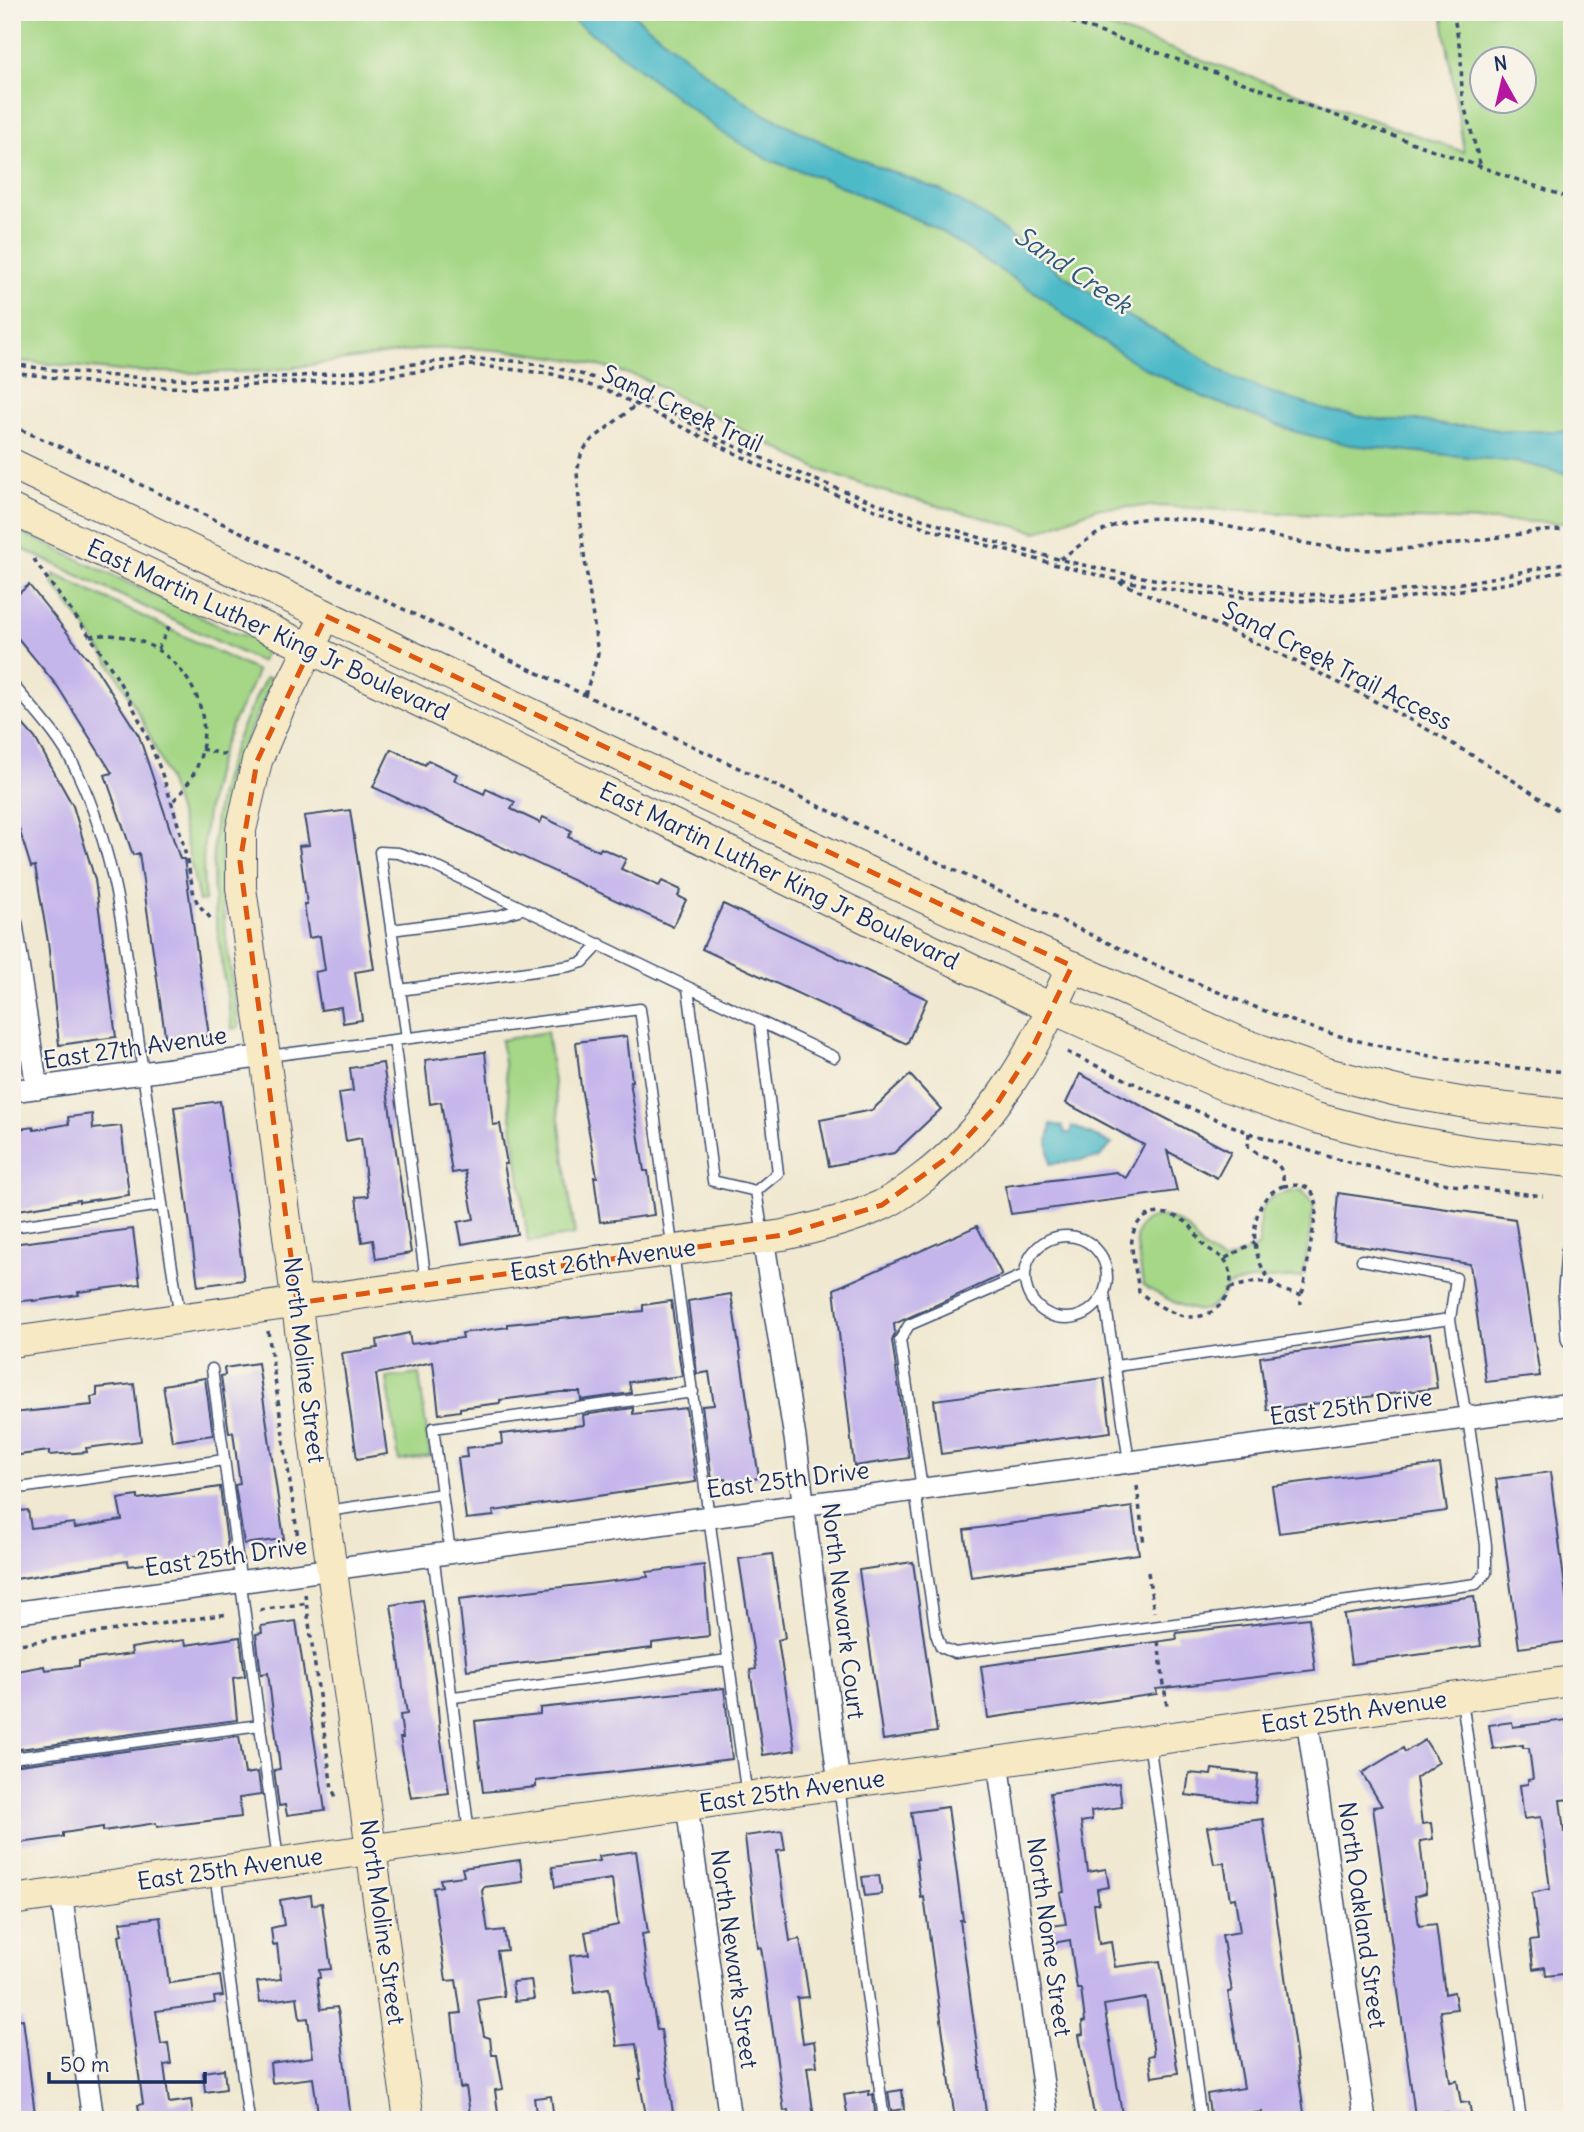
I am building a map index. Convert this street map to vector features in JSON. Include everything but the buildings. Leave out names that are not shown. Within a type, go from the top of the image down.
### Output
[{"type":"street","name":"East Martin Luther King Jr Boulevard","points":[[12,464],[588,741],[1242,1043],[1326,1073],[1397,1091],[1478,1105],[1572,1115]]},
{"type":"street","name":"East Martin Luther King Jr Boulevard","points":[[12,510],[309,648],[1053,1009],[1225,1086],[1316,1118],[1390,1137],[1475,1153],[1572,1162]]},
{"type":"street","name":"North Moline Street","points":[[326,615],[279,709],[257,761],[241,830],[241,888],[409,2120]]},
{"type":"street","points":[[12,925],[37,1088]]},
{"type":"street","name":"East 26th Avenue","points":[[12,1342],[763,1238],[809,1230],[856,1216],[882,1205],[927,1175],[951,1155],[994,1108],[1030,1053],[1072,966]]},
{"type":"street","name":"East 27th Avenue","points":[[12,1091],[265,1056]]},
{"type":"street","name":"North Newark Court","points":[[763,1238],[795,1438],[839,1784]]},
{"type":"street","points":[[1572,1252],[1569,1291],[1572,1338]]},
{"type":"street","name":"East 25th Drive","points":[[12,1613],[803,1504],[1572,1404]]},
{"type":"street","name":"East 25th Avenue","points":[[12,1900],[1572,1681]]},
{"type":"street","name":"North Oakland Street","points":[[1307,1718],[1365,2120]]},
{"type":"street","name":"North Nome Street","points":[[998,1762],[1048,2120]]},
{"type":"street","name":"North Newark Street","points":[[687,1806],[730,2120]]},
{"type":"street","points":[[61,1893],[93,2120]]},
{"type":"lane","points":[[12,684],[49,727],[78,773],[105,846],[122,924],[161,1205],[181,1319]]},
{"type":"lane","points":[[407,1038],[380,852],[398,853],[426,862],[600,944],[760,1024],[834,1057]]},
{"type":"lane","points":[[391,930],[498,916],[522,909]]},
{"type":"lane","points":[[400,990],[570,966],[583,961],[600,944]]},
{"type":"lane","points":[[688,988],[713,1181],[755,1191]]},
{"type":"lane","points":[[265,1056],[640,1009],[747,1797]]},
{"type":"lane","points":[[755,1191],[778,1173],[760,1024]]},
{"type":"lane","points":[[394,1040],[426,1285]]},
{"type":"lane","points":[[755,1191],[763,1238]]},
{"type":"lane","points":[[12,1227],[161,1205]]},
{"type":"lane","points":[[1060,1236],[1075,1236],[1099,1251],[1108,1279],[1097,1305],[1075,1318],[1062,1319],[1039,1309],[1030,1299],[1025,1288],[1024,1275],[1027,1261],[1041,1244],[1060,1236]]},
{"type":"lane","points":[[1024,1275],[909,1325],[900,1340],[936,1634],[942,1647],[955,1653],[1476,1584],[1486,1573],[1486,1545],[1471,1418],[1464,1405],[1450,1320],[1456,1278],[1362,1261]]},
{"type":"lane","points":[[1104,1293],[1129,1462]]},
{"type":"lane","points":[[1116,1366],[1450,1320]]},
{"type":"lane","points":[[212,1370],[279,1862]]},
{"type":"lane","points":[[470,1835],[454,1697],[442,1553],[442,1494],[433,1428],[693,1392]]},
{"type":"lane","points":[[12,1489],[224,1460]]},
{"type":"lane","points":[[324,1512],[442,1494]]},
{"type":"lane","points":[[454,1697],[728,1660]]},
{"type":"lane","points":[[1462,1697],[1521,2120]]},
{"type":"lane","points":[[12,1758],[260,1725]]},
{"type":"lane","points":[[1149,1740],[1201,2120]]},
{"type":"lane","points":[[839,1784],[884,2120]]},
{"type":"lane","points":[[215,1871],[249,2120]]},
{"type":"path","points":[[1042,12],[1572,199]]},
{"type":"path","points":[[1062,19],[1063,12]]},
{"type":"path","points":[[1453,12],[1461,54],[1462,98],[1481,167]]},
{"type":"path","points":[[12,134],[15,139],[12,142]]},
{"type":"path","points":[[12,364],[127,378],[216,381],[326,374],[444,359],[501,359],[531,363],[587,375],[645,398],[717,438],[811,479],[916,517],[1116,572],[1243,592],[1342,594],[1406,590],[1474,582],[1572,561]]},
{"type":"path","name":"Sand Creek Trail","points":[[12,372],[108,385],[196,388],[349,380],[449,367],[497,366],[552,374],[582,382],[638,404],[726,450],[814,488],[933,530],[1114,579]]},
{"type":"path","points":[[585,695],[598,654],[582,539],[577,472],[588,443],[645,398]]},
{"type":"path","points":[[12,426],[1129,953],[1239,1002],[1321,1031],[1397,1049],[1470,1061],[1572,1072]]},
{"type":"path","points":[[1053,564],[1108,527],[1151,518],[1204,523],[1294,542],[1359,549],[1451,544],[1539,531],[1572,531]]},
{"type":"path","points":[[34,559],[112,669],[143,726],[173,801],[194,895],[212,920]]},
{"type":"path","points":[[1116,572],[1114,579],[1186,592],[1240,598],[1340,602],[1456,592],[1572,569]]},
{"type":"path","name":"Sand Creek Trail Access","points":[[1114,579],[1385,705],[1535,793],[1572,820]]},
{"type":"path","points":[[158,649],[170,625]]},
{"type":"path","points":[[90,636],[111,634],[130,637],[158,649],[177,664],[195,690],[202,719],[201,749],[191,779],[173,801]]},
{"type":"path","points":[[201,749],[226,755]]},
{"type":"path","points":[[1249,1133],[1248,1142],[1251,1149],[1280,1168],[1283,1173],[1283,1186]]},
{"type":"path","points":[[1275,1285],[1260,1264],[1255,1242],[1257,1217],[1263,1201],[1283,1186],[1296,1185],[1310,1189],[1314,1193],[1317,1206],[1303,1291],[1300,1295],[1301,1304]]},
{"type":"path","points":[[1158,1212],[1166,1213],[1190,1226],[1203,1245],[1224,1259],[1232,1271],[1230,1289],[1225,1299],[1208,1316],[1191,1318],[1161,1307],[1139,1292],[1131,1241],[1141,1219],[1158,1212]]},
{"type":"path","points":[[1224,1259],[1255,1242]]},
{"type":"path","points":[[1230,1289],[1257,1281],[1300,1295]]},
{"type":"path","points":[[269,1340],[300,1552]]},
{"type":"path","points":[[1136,1486],[1144,1545]]},
{"type":"path","points":[[1148,1572],[1154,1612]]},
{"type":"path","points":[[305,1593],[332,1789],[337,1799]]},
{"type":"path","points":[[12,1645],[306,1603]]},
{"type":"path","points":[[1158,1639],[1167,1707]]},
{"type":"highlighted area","points":[[326,616],[1072,966],[1030,1053],[994,1108],[951,1155],[882,1205],[783,1235],[297,1303],[240,862],[257,761]]},
{"type":"green space","points":[[12,12],[1067,12],[1464,152],[1442,12],[1565,12],[1572,16],[1572,523],[1369,518],[1156,506],[1097,508],[1037,532],[882,491],[820,470],[642,378],[581,361],[468,348],[424,349],[268,371],[120,371],[12,360]]},
{"type":"green space","points":[[12,528],[234,633],[256,638],[269,646],[261,662],[12,544]]},
{"type":"green space","points":[[54,574],[257,671],[232,725],[211,789],[203,856],[205,901],[199,901],[177,807],[155,746],[109,662],[53,584]]},
{"type":"green space","points":[[266,677],[272,679],[232,778],[222,840],[222,902],[239,1027],[232,1029],[216,923],[213,843],[223,780],[242,727]]},
{"type":"green space","points":[[547,1032],[575,1235],[528,1242],[501,1040]]},
{"type":"green space","points":[[1302,1190],[1314,1206],[1303,1277],[1249,1280],[1227,1286],[1215,1304],[1202,1310],[1186,1308],[1143,1284],[1136,1239],[1143,1223],[1149,1219],[1172,1219],[1180,1223],[1198,1243],[1223,1262],[1259,1246],[1261,1211],[1269,1199]]},
{"type":"green space","points":[[419,1374],[430,1456],[399,1461],[387,1378]]},
{"type":"water","points":[[561,12],[630,12],[718,83],[759,111],[846,154],[942,191],[978,212],[1072,281],[1232,377],[1280,396],[1333,412],[1382,420],[1482,426],[1501,431],[1572,431],[1572,453],[1567,462],[1572,464],[1572,475],[1516,462],[1350,445],[1296,432],[1205,398],[1140,366],[1069,319],[1042,297],[931,226],[829,181],[769,160],[721,132]]},
{"type":"water","points":[[1051,1124],[1062,1126],[1065,1133],[1070,1133],[1072,1126],[1112,1144],[1099,1158],[1050,1164],[1048,1140]]},
{"type":"water label","name":"Sand Creek","points":[[1073,270]]}]
